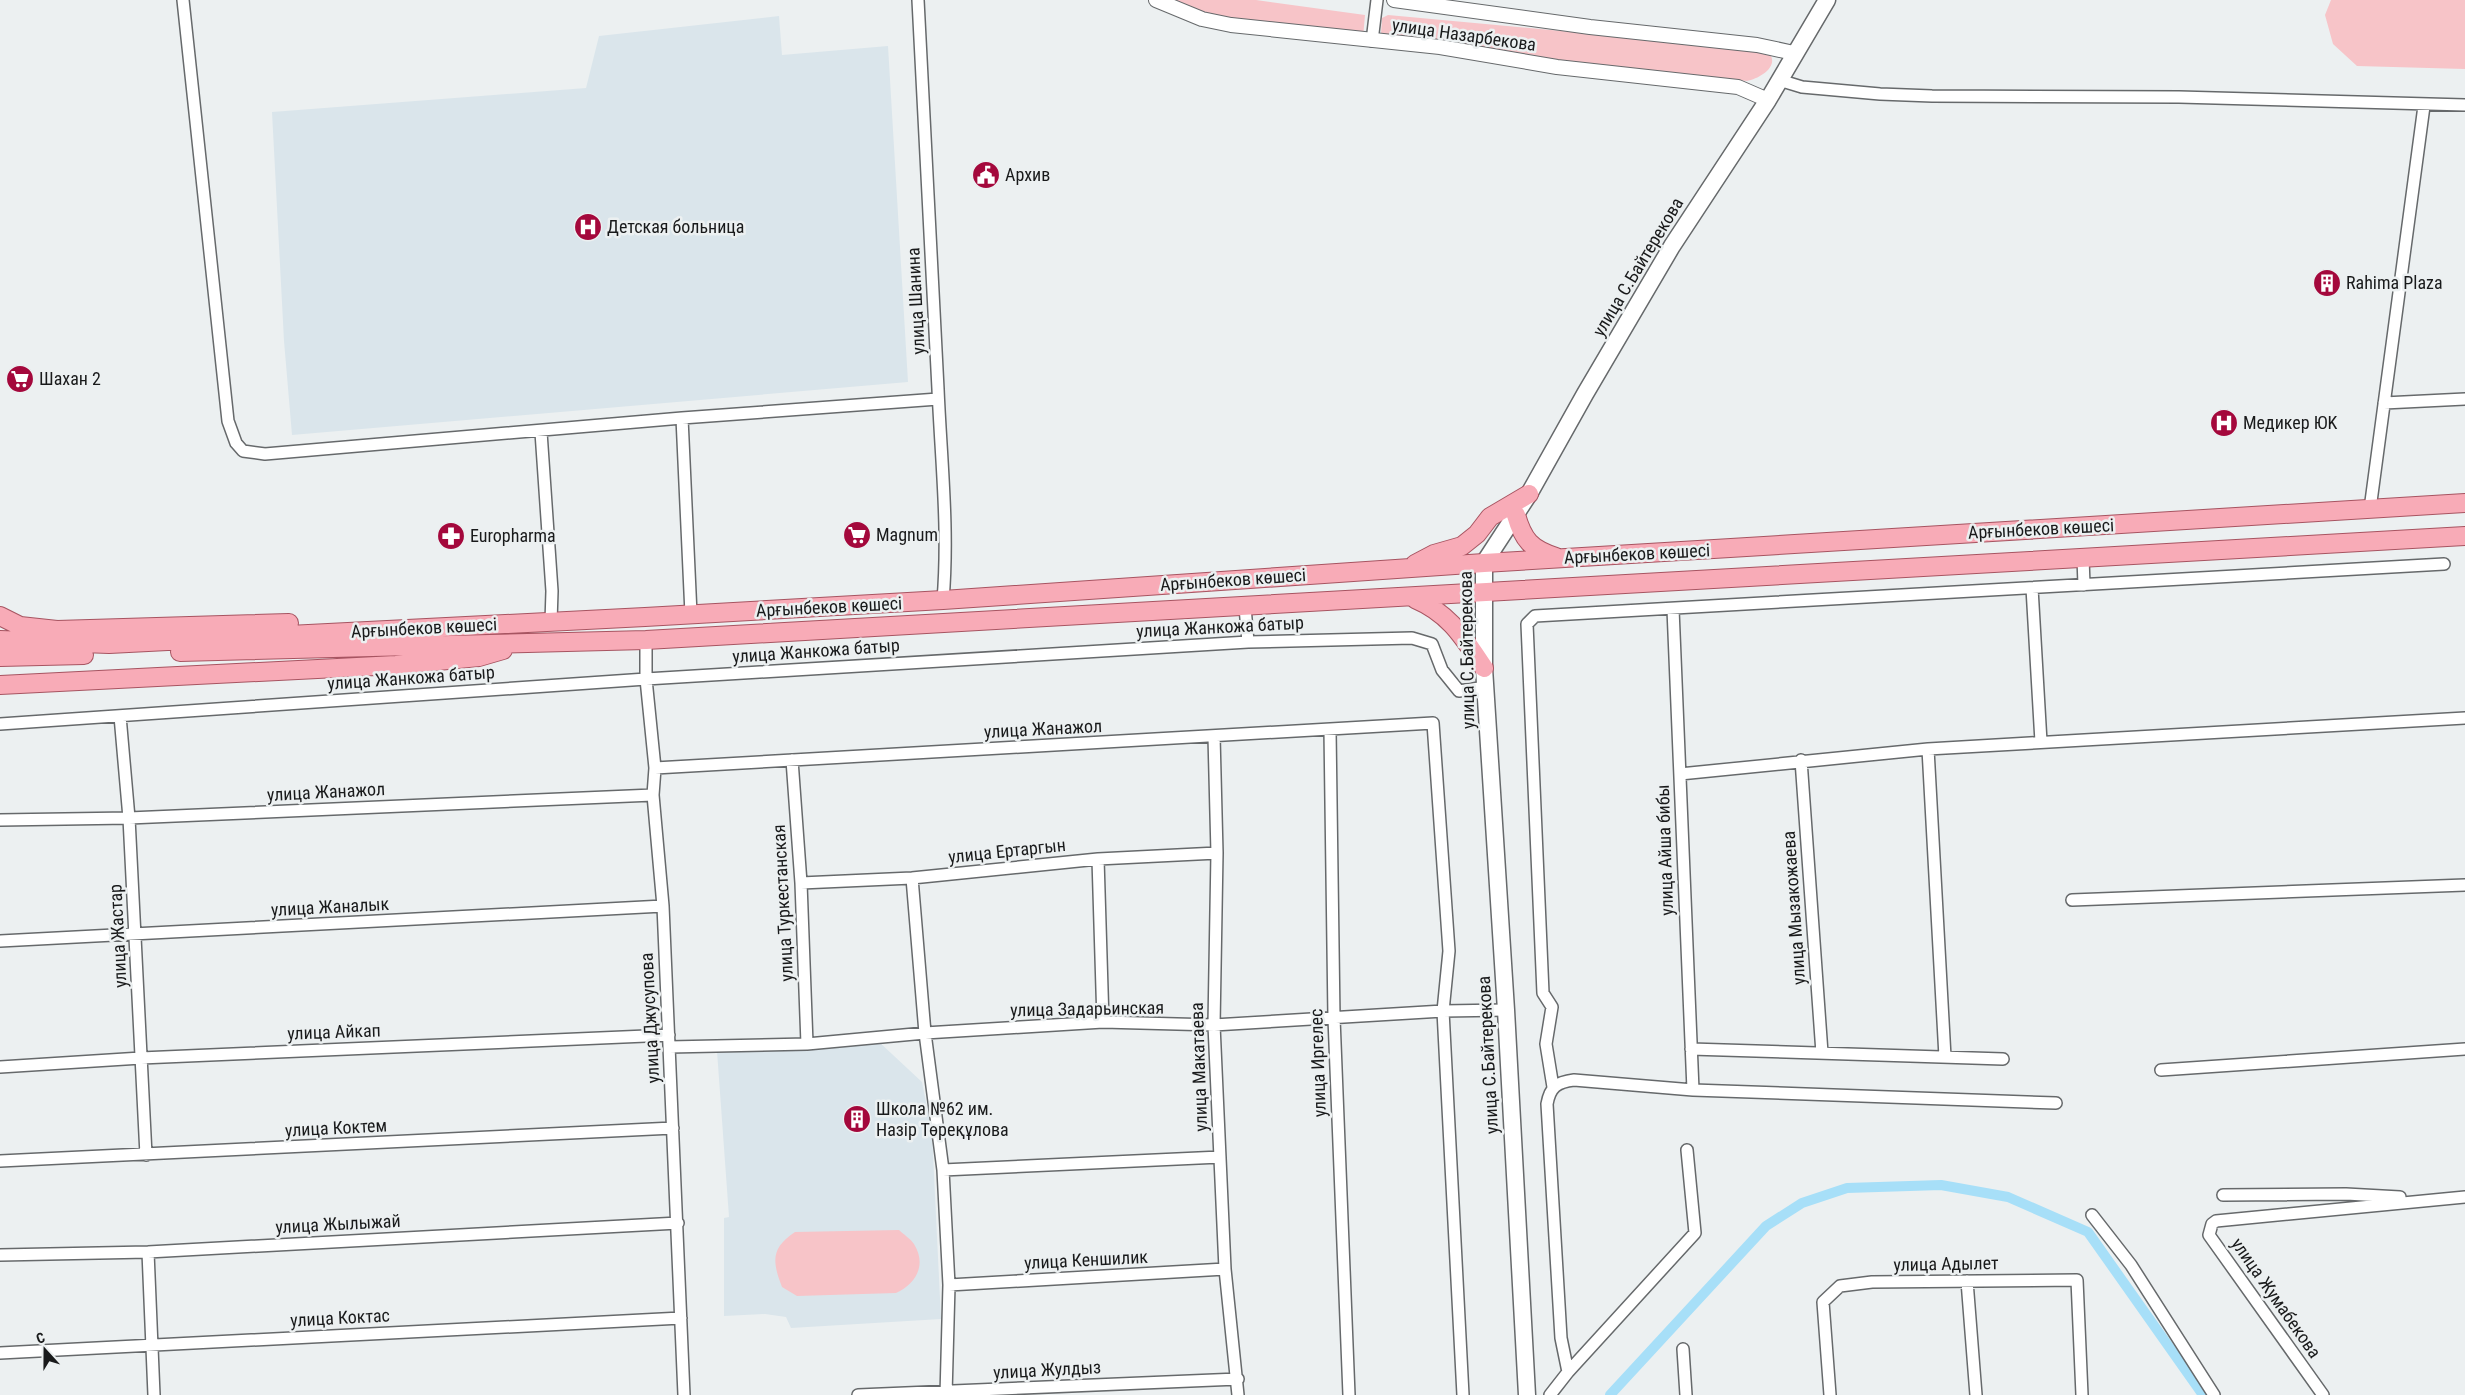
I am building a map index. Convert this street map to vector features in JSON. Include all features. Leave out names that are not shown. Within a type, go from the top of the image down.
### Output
[{"type":"main road","name":"улица С.Байтерекова","points":[[1527,1395],[1506,1010],[1484,668],[1484,563],[1529,494],[1672,246],[1768,100],[1827,0]]},
{"type":"main road","points":[[1410,568],[1428,557],[1462,546],[1477,534],[1490,517],[1529,494]]},
{"type":"main road","name":"Арғынбеков көшесі","points":[[0,640],[109,644],[551,622],[943,600],[1561,558],[2465,504]]},
{"type":"main road","points":[[1516,514],[1520,529],[1532,546],[1539,551],[1561,558]]},
{"type":"main road","name":"Арғынбеков көшесі","points":[[0,657],[646,640],[1412,598],[2465,536]]},
{"type":"main road","points":[[1412,598],[1433,606],[1451,621],[1484,668]]},
{"type":"main road","points":[[0,616],[20,626],[57,630],[428,618],[485,619],[521,623]]},
{"type":"main road","points":[[0,685],[396,665],[478,657],[527,644]]},
{"type":"street","points":[[183,0],[228,421],[236,443],[243,451],[265,454],[541,432],[682,418],[938,399]]},
{"type":"street","name":"улица Шанина","points":[[918,0],[938,399],[945,496],[946,566],[943,600]]},
{"type":"street","name":"улица Назарбекова","points":[[1156,0],[1202,19],[1231,26],[1440,48],[1558,67],[1738,87],[1768,100]]},
{"type":"street","points":[[1372,41],[1377,0]]},
{"type":"street","name":"улица Назарбекова","points":[[1394,0],[1590,27],[1756,45],[1794,53]]},
{"type":"street","points":[[1779,80],[1802,86],[1889,94],[2179,97],[2424,106],[2465,105]]},
{"type":"street","points":[[2370,509],[2424,106]]},
{"type":"street","points":[[2384,403],[2465,399]]},
{"type":"street","points":[[682,418],[691,614]]},
{"type":"street","points":[[541,432],[552,590],[551,622]]},
{"type":"street","points":[[2083,558],[2084,585]]},
{"type":"street","points":[[1568,1372],[1561,1338],[1547,1104],[1553,1087],[1546,1044],[1552,1007],[1543,993],[1527,624],[1535,616],[2444,564]]},
{"type":"street","points":[[2032,588],[2041,742]]},
{"type":"street","points":[[1245,607],[1248,642]]},
{"type":"street","name":"улица Айша бибы","points":[[1673,608],[1693,1090]]},
{"type":"street","name":"улица Жанкожа батыр","points":[[0,724],[646,679],[1248,642],[1412,638],[1432,644],[1442,670],[1459,691],[1486,687]]},
{"type":"street","name":"улица Джусупова","points":[[646,640],[646,679],[655,768],[653,795],[662,906],[669,1041],[684,1395]]},
{"type":"street","name":"улица Жастар","points":[[120,716],[129,818],[146,1155]]},
{"type":"street","points":[[1680,774],[1801,760],[1928,749],[2465,718]]},
{"type":"street","name":"улица Жанажол","points":[[655,768],[1433,723],[1449,951],[1443,1011]]},
{"type":"street","name":"улица Иргелес","points":[[1330,730],[1334,1018],[1349,1395]]},
{"type":"street","name":"улица Макатаева","points":[[1214,736],[1217,854],[1214,1025],[1225,1269],[1238,1379],[1238,1395]]},
{"type":"street","points":[[1928,749],[1946,1057]]},
{"type":"street","name":"улица Туркестанская","points":[[792,760],[801,883],[807,1044]]},
{"type":"street","name":"улица Мызакожаева","points":[[1801,760],[1822,1053]]},
{"type":"street","name":"улица Жанажол","points":[[0,820],[129,818],[653,795]]},
{"type":"street","name":"улица Ертаргын","points":[[801,883],[912,878],[1098,859],[1217,854]]},
{"type":"street","points":[[1098,859],[1103,1022]]},
{"type":"street","points":[[912,878],[925,1033],[943,1170],[950,1285],[946,1394]]},
{"type":"street","points":[[2072,900],[2465,885]]},
{"type":"street","name":"улица Жаналык","points":[[0,941],[135,936],[662,906]]},
{"type":"street","name":"улица Задарьинская","points":[[669,1041],[807,1044],[925,1033],[1103,1022],[1214,1025],[1443,1011],[1506,1010]]},
{"type":"street","points":[[1443,1011],[1462,1395]]},
{"type":"street","name":"улица Айкап","points":[[0,1067],[141,1058],[669,1041]]},
{"type":"street","points":[[1691,1048],[2003,1059]]},
{"type":"street","points":[[2161,1070],[2465,1049]]},
{"type":"street","points":[[1553,1087],[1560,1082],[1574,1080],[1693,1090],[2056,1103]]},
{"type":"street","name":"улица Коктем","points":[[0,1161],[673,1128]]},
{"type":"street","points":[[1550,1395],[1568,1372],[1695,1233],[1687,1150]]},
{"type":"street","points":[[943,1170],[1220,1157]]},
{"type":"street","points":[[2223,1195],[2346,1194],[2434,1200],[2465,1197]]},
{"type":"street","name":"улица Жумабекова","points":[[2323,1395],[2209,1234],[2210,1228],[2216,1221],[2434,1200]]},
{"type":"street","points":[[2092,1215],[2131,1265],[2214,1395]]},
{"type":"street","name":"улица Жылыжай","points":[[0,1255],[148,1252],[678,1223]]},
{"type":"street","points":[[148,1252],[154,1395]]},
{"type":"street","name":"улица Кеншилик","points":[[950,1285],[1225,1269]]},
{"type":"street","name":"улица Адылет","points":[[1830,1395],[1823,1302],[1840,1286],[1872,1282],[2077,1280],[2082,1395]]},
{"type":"street","points":[[1967,1281],[1976,1395]]},
{"type":"street","name":"улица Коктас","points":[[0,1354],[152,1344],[682,1318]]},
{"type":"street","points":[[1684,1349],[1686,1395]]},
{"type":"street","name":"улица Жулдыз","points":[[858,1395],[946,1394],[1238,1379]]},
{"type":"shaded area","points":[[1155,0],[1256,0],[1365,15],[1363,38],[1205,23]]},
{"type":"shaded area","points":[[2331,0],[2465,0],[2465,69],[2357,66],[2333,44],[2325,15]]},
{"type":"shaded area","points":[[1388,15],[1766,50],[1771,55],[1772,60],[1771,65],[1764,74],[1747,81],[1385,43],[1381,34],[1382,18]]},
{"type":"shaded area","name":"Детская больница","points":[[779,16],[782,55],[888,46],[908,382],[292,435],[284,341],[272,112],[586,88],[599,36]]},
{"type":"shaded area","points":[[878,1041],[922,1082],[932,1133],[941,1319],[791,1328],[786,1317],[765,1314],[724,1316],[724,1218],[729,1217],[717,1051]]},
{"type":"shaded area","points":[[899,1230],[914,1244],[918,1252],[919,1266],[914,1279],[909,1285],[896,1293],[797,1296],[782,1287],[776,1270],[776,1256],[781,1244],[795,1232]]},
{"type":"waterway","points":[[1610,1395],[1766,1226],[1802,1203],[1847,1188],[1941,1185],[2008,1197],[2088,1232],[2203,1395]]},
{"type":"place","name":"Архив","points":[[986,175]]},
{"type":"place","name":"Детская больница","points":[[588,227]]},
{"type":"place","name":"Rahima Plaza","points":[[2327,283]]},
{"type":"place","name":"Шахан 2","points":[[20,379]]},
{"type":"place","name":"Медикер ЮK","points":[[2224,423]]},
{"type":"place","name":"Magnum","points":[[857,535]]},
{"type":"place","name":"Europharma","points":[[451,536]]},
{"type":"place","name":"Школа №62 им. Назір Төреқұлова","points":[[857,1119]]}]
